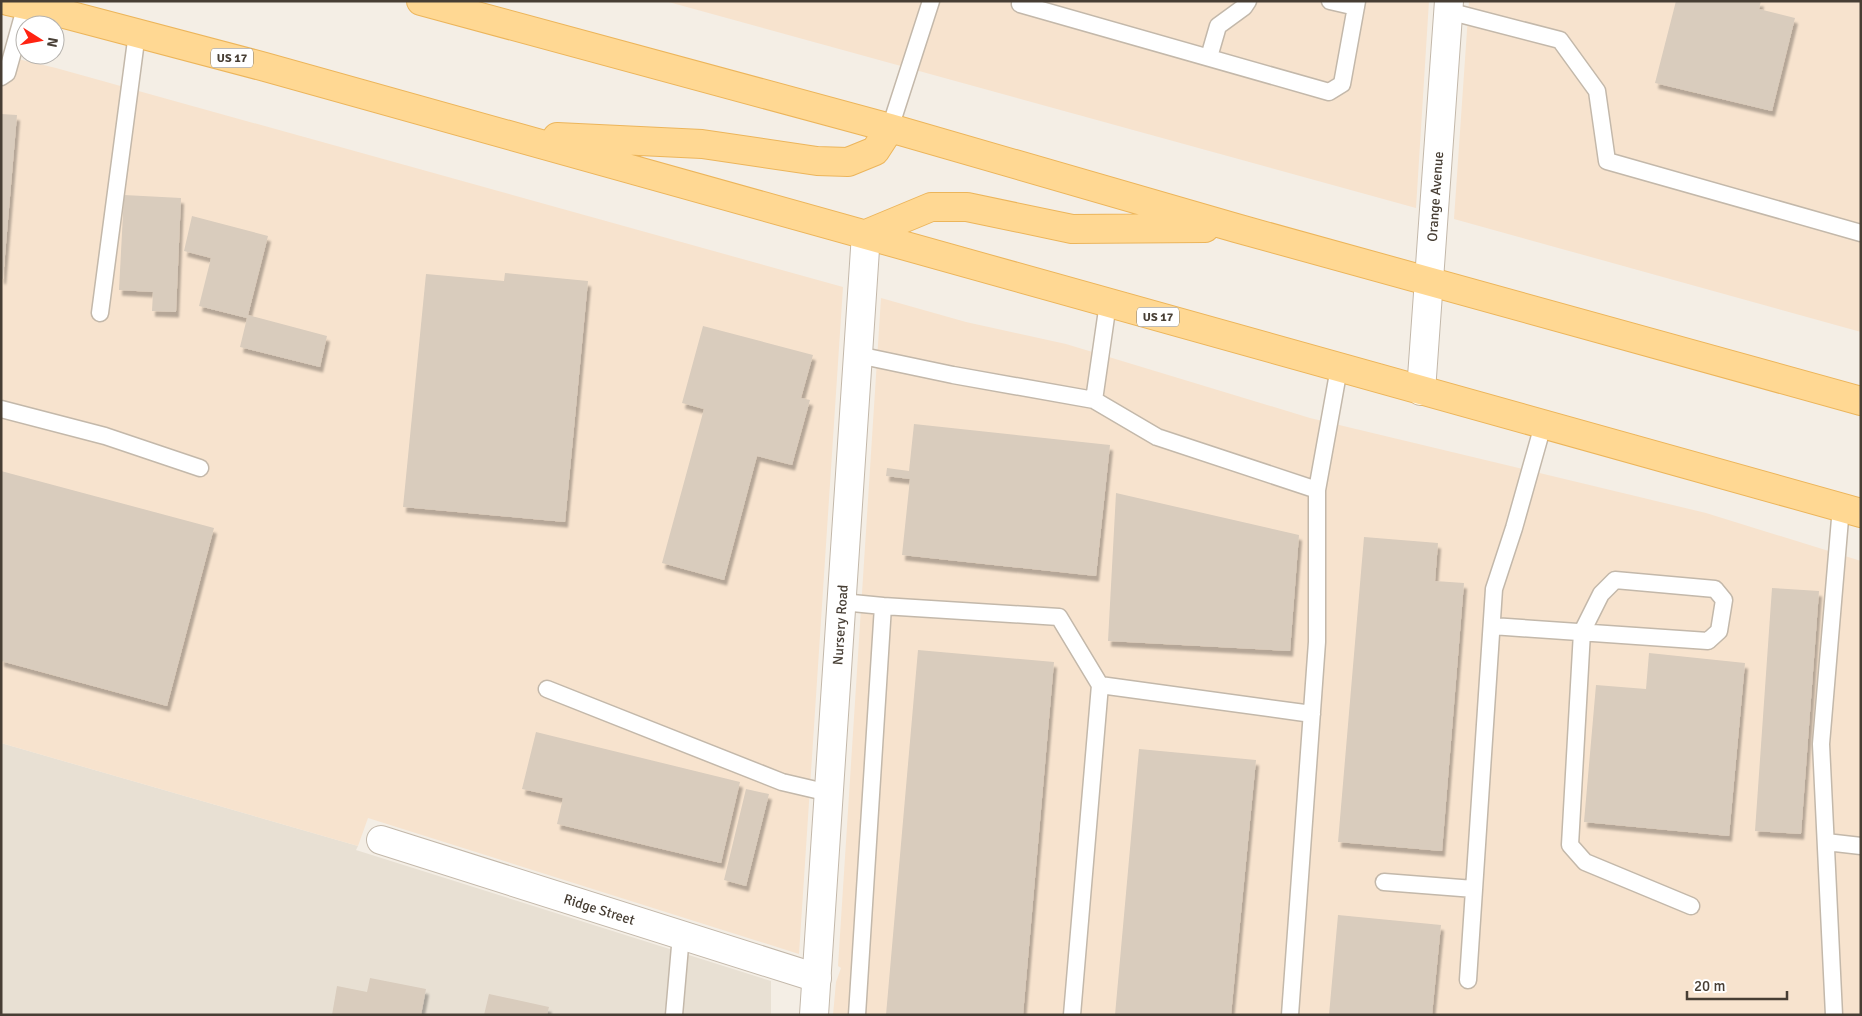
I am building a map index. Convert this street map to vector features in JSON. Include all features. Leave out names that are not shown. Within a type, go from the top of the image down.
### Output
[{"type":"main road","points":[[421,1],[890,128],[1236,228],[1860,397]]},
{"type":"main road","name":"US 17","points":[[17,3],[265,67],[1851,510]]},
{"type":"main road","points":[[506,135],[702,144],[817,161],[848,162],[875,151],[890,128]]},
{"type":"main road","points":[[866,234],[931,207],[967,207],[1072,228],[1236,228]]},
{"type":"street","name":"Orange Avenue","points":[[1422,391],[1449,6]]},
{"type":"street","name":"Nursery Road","points":[[814,1015],[866,234]]},
{"type":"street","name":"Ridge Street","points":[[381,840],[817,978]]},
{"type":"lane","points":[[890,128],[931,1]]},
{"type":"lane","points":[[1209,57],[1218,26],[1244,7],[1248,1]]},
{"type":"lane","points":[[1017,2],[1330,92],[1342,84],[1356,4],[1330,1]]},
{"type":"lane","points":[[1,77],[7,73],[17,3]]},
{"type":"lane","points":[[1449,6],[1560,40],[1598,92],[1607,161],[1861,233]]},
{"type":"lane","points":[[100,313],[137,33]]},
{"type":"lane","points":[[1094,400],[1108,302]]},
{"type":"lane","points":[[858,355],[953,375],[1094,400],[1157,437],[1316,490]]},
{"type":"lane","points":[[1290,1015],[1317,642],[1316,490],[1339,368]]},
{"type":"lane","points":[[1,410],[105,436],[200,468]]},
{"type":"lane","points":[[1468,980],[1494,589],[1514,528],[1543,424]]},
{"type":"lane","points":[[1838,1013],[1821,744],[1851,510]]},
{"type":"lane","points":[[1492,626],[1582,632],[1708,641],[1719,632],[1724,600],[1715,589],[1615,580],[1601,594],[1582,632],[1570,846],[1585,862],[1691,906]]},
{"type":"lane","points":[[842,602],[1058,617],[1100,685],[1072,1015]]},
{"type":"lane","points":[[856,1015],[883,606]]},
{"type":"lane","points":[[1100,685],[1312,714]]},
{"type":"lane","points":[[547,688],[782,782],[829,793]]},
{"type":"lane","points":[[1826,842],[1861,846]]},
{"type":"lane","points":[[1384,882],[1474,889]]},
{"type":"lane","points":[[674,1015],[681,935]]},
{"type":"shaded area","points":[[665,1],[1429,1],[1416,208]]},
{"type":"shaded area","points":[[1469,1],[1861,1],[1861,332],[1454,219]]},
{"type":"shaded area","points":[[1,55],[15,58],[15,65],[43,65],[56,68],[843,287],[799,954],[368,818],[358,846],[1,743]]},
{"type":"shaded area","points":[[881,298],[966,322],[1066,344],[1310,418],[1706,513],[1861,561],[1861,1015],[833,1015],[836,982],[841,968],[838,966]]},
{"type":"shaded area","points":[[1,743],[358,846],[356,850],[771,981],[771,1015],[1,1015]]},
{"type":"building","points":[[1676,1],[1761,1],[1759,9],[1795,18],[1772,111],[1655,83]]},
{"type":"building","points":[[1,114],[17,115],[3,279],[1,278]]},
{"type":"building","points":[[124,195],[181,198],[176,312],[152,311],[153,292],[119,290]]},
{"type":"building","points":[[192,216],[268,236],[248,315],[327,336],[320,367],[240,347],[247,318],[199,306],[211,258],[184,251]]},
{"type":"building","points":[[505,273],[588,281],[565,522],[403,507],[426,274],[504,281]]},
{"type":"building","points":[[703,326],[813,355],[801,398],[810,400],[792,465],[757,456],[724,580],[662,563],[704,409],[682,403]]},
{"type":"building","points":[[914,424],[1110,445],[1096,576],[902,555],[910,479],[886,476],[887,468],[909,471]]},
{"type":"building","points":[[1,471],[214,528],[167,706],[1,661]]},
{"type":"building","points":[[1116,493],[1299,535],[1290,651],[1108,641]]},
{"type":"building","points":[[1364,537],[1438,543],[1435,581],[1464,583],[1442,851],[1338,842]]},
{"type":"building","points":[[1772,588],[1819,591],[1801,834],[1755,831]]},
{"type":"building","points":[[918,650],[1054,662],[1023,1015],[886,1015]]},
{"type":"building","points":[[1649,653],[1745,663],[1729,836],[1584,822],[1596,685],[1646,689]]},
{"type":"building","points":[[536,732],[740,782],[721,863],[557,824],[563,798],[522,789]]},
{"type":"building","points":[[1139,749],[1256,760],[1231,1015],[1115,1015]]},
{"type":"building","points":[[746,789],[769,794],[746,886],[724,880]]},
{"type":"building","points":[[1338,915],[1441,925],[1432,1015],[1329,1015]]},
{"type":"building","points":[[370,978],[426,989],[421,1015],[332,1015],[337,986],[367,992]]},
{"type":"building","points":[[489,994],[549,1007],[547,1015],[484,1015]]}]
